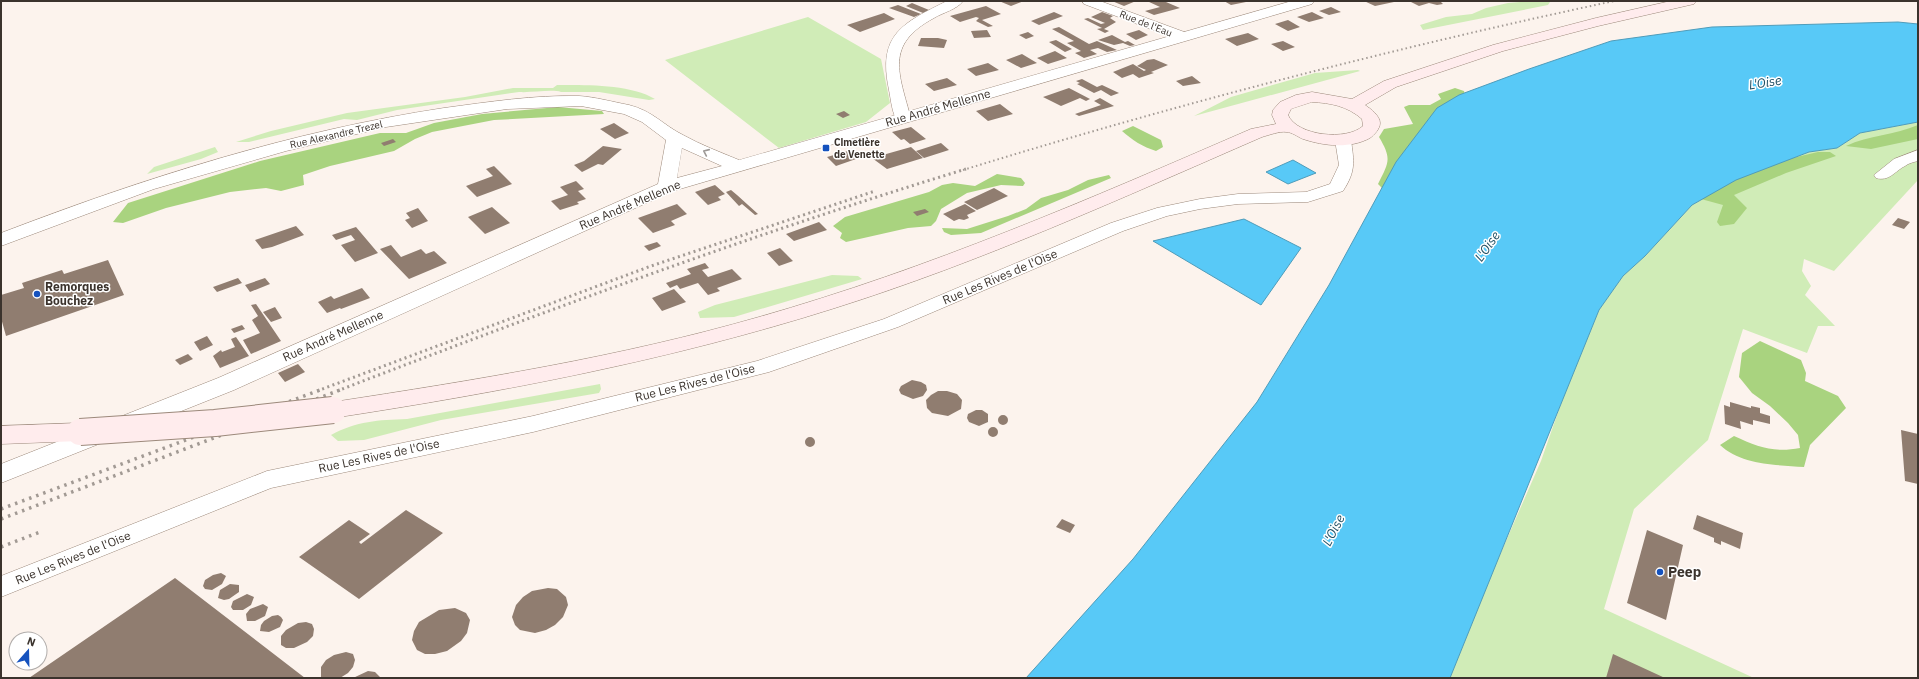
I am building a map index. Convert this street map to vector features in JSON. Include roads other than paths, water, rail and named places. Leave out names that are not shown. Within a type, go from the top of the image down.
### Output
[{"type":"main road","points":[[1353,105],[1390,84],[1498,48],[1596,22],[1689,1]]},
{"type":"main road","points":[[1319,97],[1340,100],[1353,105],[1370,117],[1372,123],[1371,129],[1360,136],[1343,140],[1313,137],[1289,126],[1282,120],[1280,113],[1283,107],[1289,102],[1299,98],[1319,97]]},
{"type":"main road","points":[[1,435],[80,432],[215,423],[333,410],[480,387],[570,370],[766,323],[931,270],[1056,220],[1257,133],[1289,126]]},
{"type":"street","points":[[903,119],[891,60],[895,43],[902,34],[916,24],[957,1]]},
{"type":"street","name":"Rue de l'Eau","points":[[1088,1],[1182,36]]},
{"type":"street","name":"Rue André Mellenne","points":[[1,474],[226,384],[667,187],[1182,36],[1307,1]]},
{"type":"street","name":"Rue Alexandre Trezel","points":[[1,240],[91,205],[212,166],[281,147],[386,122],[507,104],[581,101],[628,110],[648,118],[676,138],[737,166]]},
{"type":"street","points":[[667,187],[676,138]]},
{"type":"street","name":"Rue Les Rives de l'Oise","points":[[1,588],[266,480],[533,424],[762,367],[891,323],[1117,228],[1163,212],[1200,204],[1238,199],[1308,197],[1337,187],[1348,165],[1343,140]]},
{"type":"street","points":[[1882,175],[1900,162],[1918,155]]},
{"type":"water","name":"L'Oise","points":[[1898,22],[1918,24],[1918,122],[1860,133],[1837,148],[1809,152],[1736,180],[1692,205],[1645,256],[1623,276],[1599,310],[1450,678],[1026,678],[1133,559],[1257,402],[1329,285],[1396,162],[1437,108],[1459,95],[1611,41],[1712,27]]},
{"type":"water","points":[[1293,160],[1316,173],[1288,184],[1266,172]]},
{"type":"water","points":[[1244,219],[1301,248],[1261,305],[1153,241]]},
{"type":"railway","points":[[963,170],[1124,122],[1286,78],[1450,38],[1614,1]]},
{"type":"railway","points":[[337,391],[650,274],[807,220],[966,169]]},
{"type":"railway","points":[[317,391],[651,266],[875,191]]},
{"type":"railway","points":[[1,509],[320,390]]},
{"type":"railway","points":[[1,519],[340,390]]},
{"type":"railway","points":[[1,547],[40,532]]},
{"type":"place","name":"Cimetière de Venette","points":[[826,148]]},
{"type":"place","name":"Remorques Bouchez","points":[[37,294]]},
{"type":"place","name":"Peep","points":[[1660,572]]}]
